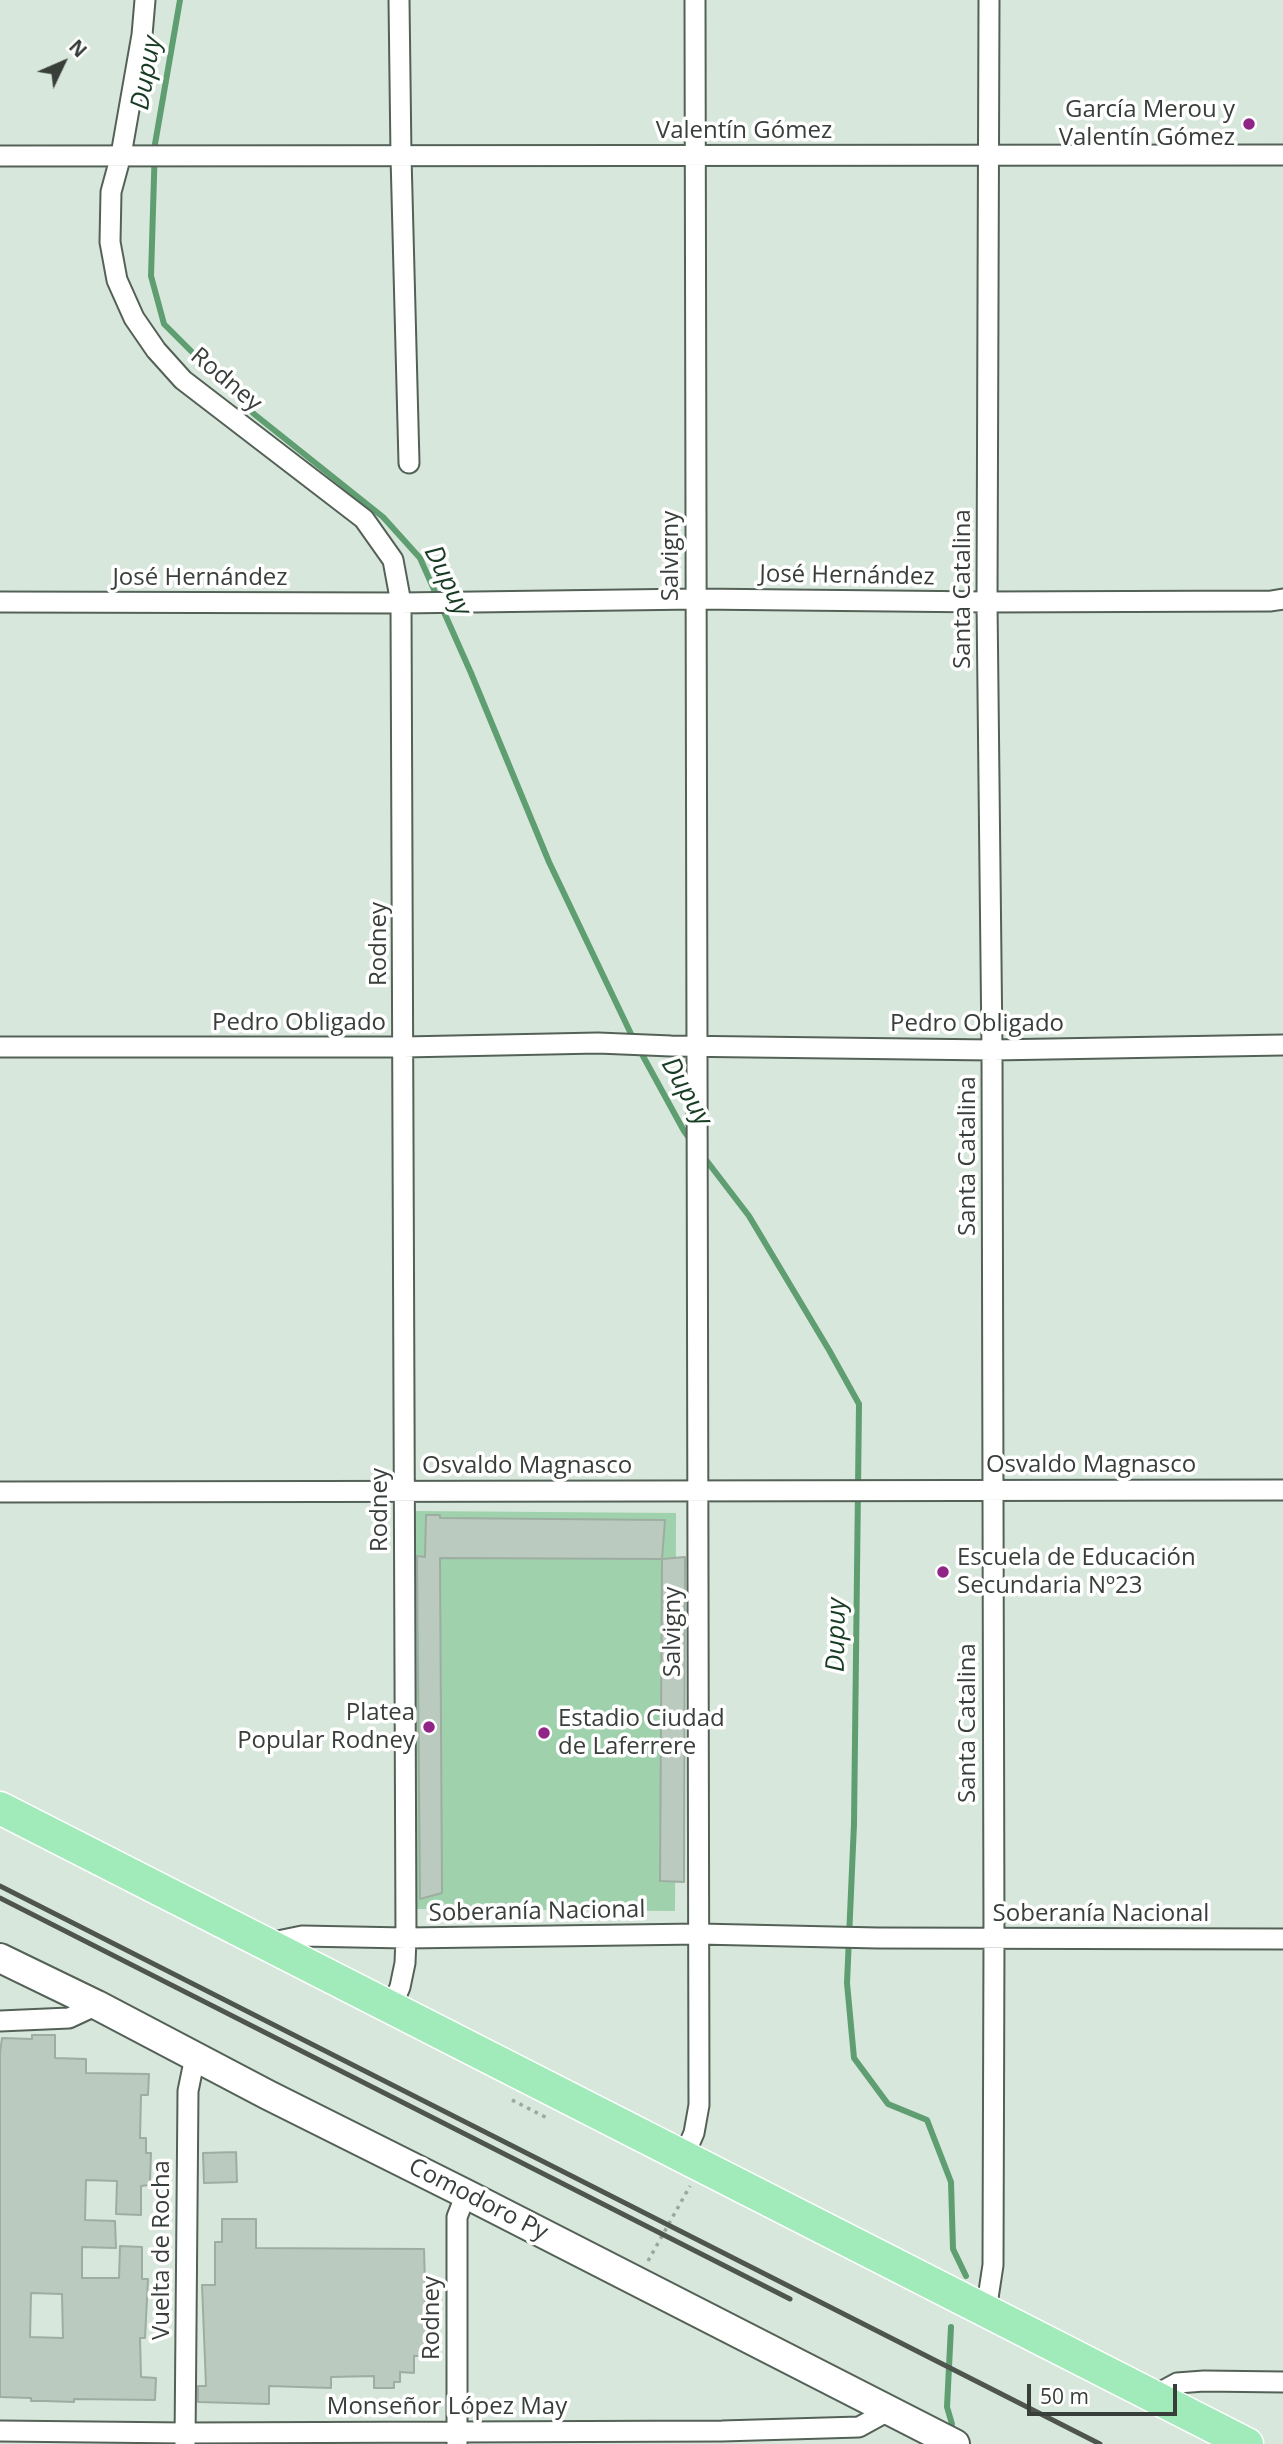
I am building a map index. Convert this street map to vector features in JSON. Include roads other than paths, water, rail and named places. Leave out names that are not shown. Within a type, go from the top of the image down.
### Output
[{"type":"main road","points":[[0,1808],[1247,2444]]},
{"type":"main road","name":"Comodoro Py","points":[[0,1958],[97,2005],[955,2444]]},
{"type":"street","name":"Rodney","points":[[145,0],[142,35],[121,155],[111,192],[110,242],[117,280],[134,318],[156,350],[183,380],[364,519],[393,560],[401,603],[406,1938],[400,1987],[391,2008]]},
{"type":"street","points":[[399,0],[409,463]]},
{"type":"street","name":"Salvigny","points":[[693,2161],[699,2105],[695,0]]},
{"type":"street","name":"Santa Catalina","points":[[986,2311],[993,2265],[994,1938],[992,1050],[987,602],[989,0]]},
{"type":"street","name":"Valentín Gómez","points":[[121,155],[1283,155]]},
{"type":"street","points":[[0,156],[121,155]]},
{"type":"street","name":"José Hernández","points":[[0,602],[401,603],[696,599],[987,602],[1283,599]]},
{"type":"street","name":"Pedro Obligado","points":[[0,1047],[404,1047],[598,1043],[992,1050],[1283,1045]]},
{"type":"street","name":"Osvaldo Magnasco","points":[[0,1492],[1283,1490]]},
{"type":"street","name":"Soberanía Nacional","points":[[268,1944],[302,1936],[406,1938],[699,1934],[877,1938],[1283,1939]]},
{"type":"street","points":[[0,2021],[69,2018],[97,2005]]},
{"type":"street","name":"Vuelta de Rocha","points":[[185,2439],[188,2091],[195,2057]]},
{"type":"street","name":"Rodney","points":[[457,2438],[457,2217],[466,2194]]},
{"type":"street","points":[[1153,2396],[1177,2383],[1283,2382]]},
{"type":"street","name":"Monseñor López May","points":[[0,2431],[185,2439],[722,2437],[859,2427],[890,2410]]},
{"type":"waterway","name":"Dupuy","points":[[180,0],[155,144],[151,276],[164,324],[254,414],[383,517],[420,558],[549,862],[632,1036],[692,1142]]},
{"type":"waterway","name":"Dupuy","points":[[703,1156],[749,1216],[859,1404],[854,1824],[847,1983],[854,2058],[888,2104],[927,2120],[951,2182],[953,2249],[966,2276]]},
{"type":"waterway","points":[[951,2327],[947,2407],[952,2424]]},
{"type":"railway","points":[[0,1886],[1100,2444]]},
{"type":"railway","points":[[0,1898],[790,2299]]},
{"type":"place","name":"García Merou y Valentín Gómez","points":[[1249,124]]},
{"type":"place","name":"Escuela de Educación Secundaria Nº23","points":[[943,1572]]},
{"type":"place","name":"Platea Popular Rodney","points":[[429,1727]]},
{"type":"place","name":"Estadio Ciudad de Laferrere","points":[[544,1733]]}]
